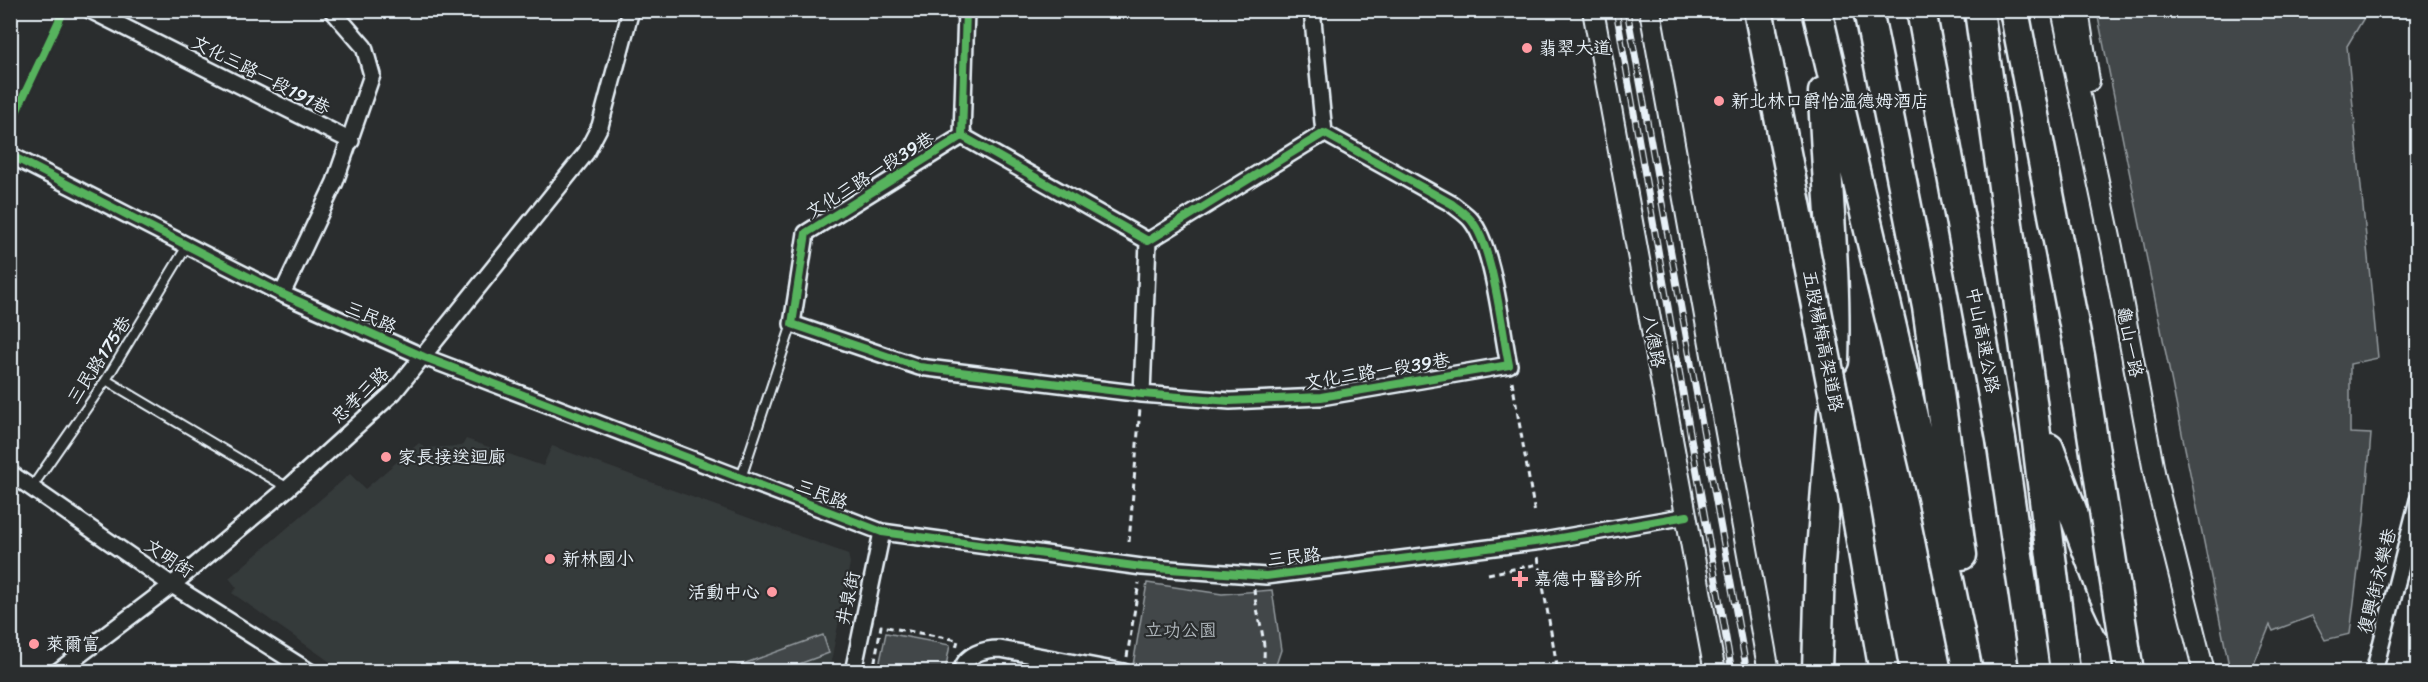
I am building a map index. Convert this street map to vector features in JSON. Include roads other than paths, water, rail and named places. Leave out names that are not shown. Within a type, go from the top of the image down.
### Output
[{"type":"highway","name":"五股楊梅高架道路","points":[[1758,10],[1852,489],[1884,672]]},
{"type":"highway","points":[[1868,10],[1927,307],[1979,672]]},
{"type":"highway","name":"中山高速公路","points":[[1921,10],[2001,439],[2035,672]]},
{"type":"highway","points":[[1979,10],[2032,401],[2065,672]]},
{"type":"highway","points":[[2014,10],[2080,356],[2129,672]]},
{"type":"highway","points":[[1817,672],[1834,348],[1832,237],[1819,20]]},
{"type":"highway","points":[[1819,20],[1932,497],[1968,672]]},
{"type":"highway","points":[[2032,401],[2103,593],[2140,672]]},
{"type":"street","name":"文化三路一段191巷","points":[[90,10],[351,141]]},
{"type":"street","points":[[282,294],[335,182],[372,75],[364,47],[332,10]]},
{"type":"street","name":"忠孝三路","points":[[57,672],[172,585],[288,488],[394,392],[586,153],[600,126],[631,10]]},
{"type":"street","name":"文化三路一段39巷","points":[[962,136],[966,10]]},
{"type":"street","points":[[1142,394],[1148,241],[1324,133],[1312,10]]},
{"type":"street","name":"八德路","points":[[1593,10],[1715,672]]},
{"type":"street","points":[[1650,10],[1769,672]]},
{"type":"street","name":"龜山一路","points":[[2062,10],[2112,247],[2155,477],[2204,672]]},
{"type":"street","points":[[2080,17],[2112,247]]},
{"type":"street","name":"文化三路一段39巷","points":[[962,136],[806,233],[792,324],[919,367],[1142,394],[1230,401],[1321,397],[1509,365],[1490,266],[1482,239],[1470,219],[1452,204],[1324,133]]},
{"type":"street","name":"文化三路一段39巷","points":[[962,136],[1148,241]]},
{"type":"street","name":"三民路","points":[[10,155],[282,294],[424,357],[882,532],[1142,567],[1266,576],[1543,541],[1687,516]]},
{"type":"street","name":"文明街","points":[[10,473],[172,585],[309,672]]},
{"type":"street","name":"復興街永樂巷","points":[[2374,672],[2418,500]]},
{"type":"street","name":"井泉街","points":[[853,672],[882,532]]},
{"type":"street","points":[[961,672],[972,655],[987,649],[1000,649],[1124,671]]},
{"type":"lane","name":"三民路175巷","points":[[32,487],[106,380],[188,246]]},
{"type":"lane","points":[[741,478],[792,324]]},
{"type":"lane","points":[[106,380],[288,488]]},
{"type":"railway","points":[[1616,10],[1732,672]]},
{"type":"railway","points":[[1627,10],[1747,672]]},
{"type":"place","name":"翡翠大道","points":[[1527,48]]},
{"type":"place","name":"新北林口爵怡溫德姆酒店","points":[[1719,101]]},
{"type":"place","name":"家長接送迴廊","points":[[386,457]]},
{"type":"place","name":"新林國小","points":[[550,559]]},
{"type":"place","name":"嘉德中醫診所","points":[[1520,579]]},
{"type":"place","name":"活動中心","points":[[772,592]]},
{"type":"place","name":"萊爾富","points":[[34,644]]},
{"type":"park label","name":"立功公園","points":[[1181,630]]}]
